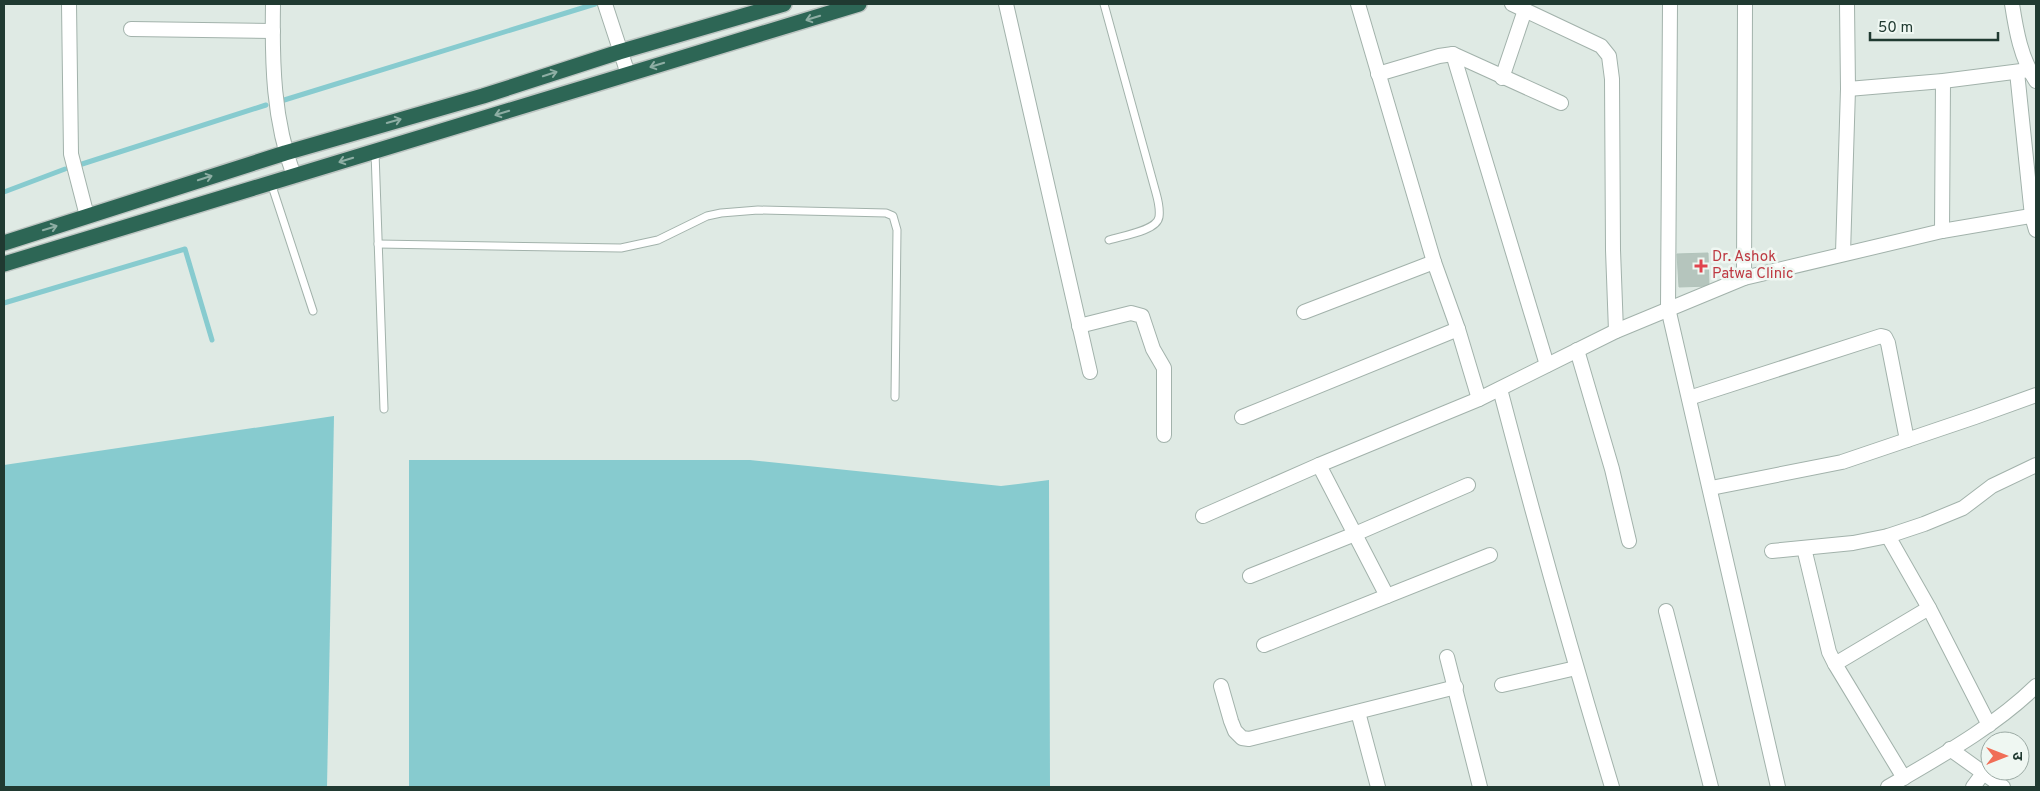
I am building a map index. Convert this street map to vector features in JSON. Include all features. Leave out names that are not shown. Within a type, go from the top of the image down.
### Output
[{"type":"highway","points":[[4,242],[285,153],[483,96],[619,52],[784,4]]},
{"type":"highway","points":[[4,264],[859,4]]},
{"type":"street","points":[[69,4],[71,154],[87,216]]},
{"type":"street","points":[[273,4],[274,84],[285,153],[294,176]]},
{"type":"street","points":[[605,4],[619,52],[628,74]]},
{"type":"street","points":[[1006,4],[1090,372]]},
{"type":"street","points":[[1358,4],[1434,262],[1458,329],[1479,399]]},
{"type":"street","points":[[1512,4],[1601,46],[1609,56],[1613,97],[1613,250],[1616,331]]},
{"type":"street","points":[[1670,4],[1668,308],[1711,488],[1778,787]]},
{"type":"street","points":[[1744,278],[1746,4]]},
{"type":"street","points":[[1843,253],[1848,90],[1847,4]]},
{"type":"street","points":[[2012,4],[2027,74],[2036,230]]},
{"type":"street","points":[[1502,78],[1525,10]]},
{"type":"street","points":[[131,29],[273,31]]},
{"type":"street","points":[[1378,74],[1439,56],[1453,54],[1502,78],[1561,103]]},
{"type":"street","points":[[1453,54],[1547,365]]},
{"type":"street","points":[[1848,90],[2027,74]]},
{"type":"street","points":[[1942,231],[1943,81]]},
{"type":"street","points":[[1203,516],[1319,465],[1479,399],[1616,331],[1744,278],[1942,231],[2034,216]]},
{"type":"street","points":[[1304,312],[1434,262]]},
{"type":"street","points":[[1079,326],[1131,313],[1142,316],[1154,349],[1164,368],[1164,435]]},
{"type":"street","points":[[1242,417],[1458,329]]},
{"type":"street","points":[[1689,398],[1881,336],[1885,337],[1888,342],[1907,440]]},
{"type":"street","points":[[1577,350],[1612,468],[1629,541]]},
{"type":"street","points":[[1500,389],[1536,526],[1612,787]]},
{"type":"street","points":[[1711,488],[1842,462],[2036,395]]},
{"type":"street","points":[[1319,465],[1387,596]]},
{"type":"street","points":[[1772,551],[1853,543],[1888,536],[1963,508],[1992,486],[2036,466]]},
{"type":"street","points":[[1250,576],[1355,534],[1468,485]]},
{"type":"street","points":[[1888,536],[1929,608],[1989,725]]},
{"type":"street","points":[[1804,548],[1825,636],[1835,664],[1904,778]]},
{"type":"street","points":[[1264,645],[1490,555]]},
{"type":"street","points":[[1835,664],[1929,608]]},
{"type":"street","points":[[1666,611],[1711,787]]},
{"type":"street","points":[[1447,657],[1480,787]]},
{"type":"street","points":[[1502,685],[1576,668]]},
{"type":"street","points":[[1221,686],[1235,731],[1242,738],[1253,738],[1456,687]]},
{"type":"street","points":[[1888,787],[1989,725],[2036,686]]},
{"type":"street","points":[[1358,712],[1378,787]]},
{"type":"street","points":[[1950,749],[1980,769]]},
{"type":"lane","points":[[1104,4],[1156,193],[1159,216],[1151,228],[1109,240]]},
{"type":"lane","points":[[375,152],[384,409]]},
{"type":"lane","points":[[271,183],[313,311]]},
{"type":"lane","points":[[378,244],[621,248],[658,240],[707,216],[721,213],[758,210],[886,213],[893,216],[897,230],[895,397]]},
{"type":"water","points":[[334,416],[327,787],[4,787],[4,465]]},
{"type":"water","points":[[409,460],[750,460],[1001,486],[1049,480],[1050,787],[409,787]]},
{"type":"building","points":[[1708,253],[1709,286],[1679,287],[1677,254]]},
{"type":"waterway","points":[[281,101],[595,4]]},
{"type":"waterway","points":[[79,165],[266,105]]},
{"type":"waterway","points":[[4,192],[65,169]]},
{"type":"waterway","points":[[4,303],[185,249],[212,340]]},
{"type":"place","name":"Dr. Ashok Patwa Clinic","points":[[1701,266]]}]
